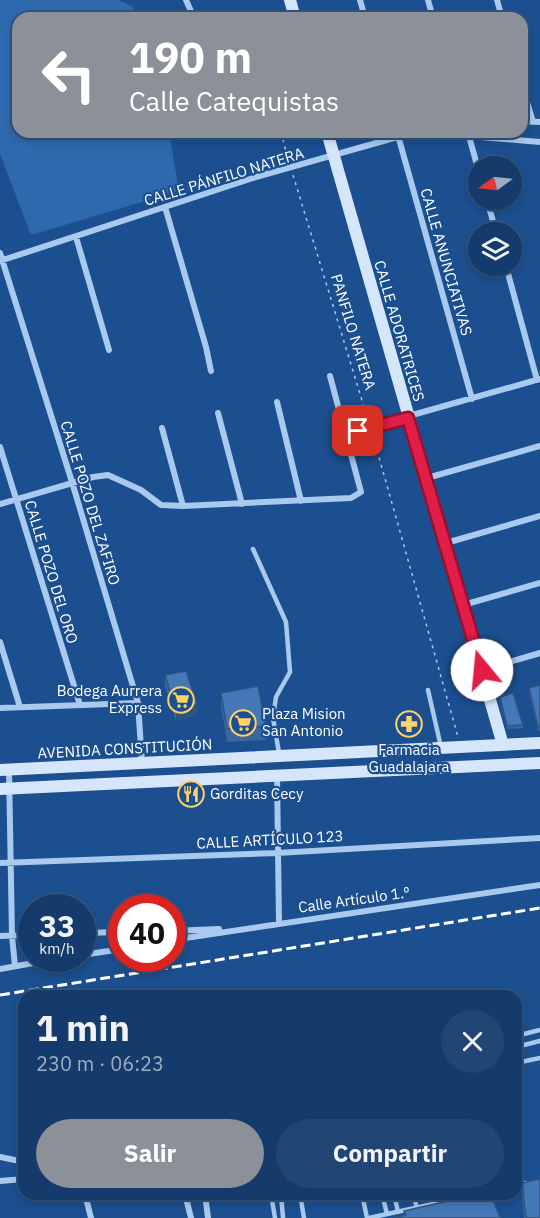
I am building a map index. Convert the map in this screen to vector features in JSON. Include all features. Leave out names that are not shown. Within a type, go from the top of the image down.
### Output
[{"type":"main road","name":"CALLE ADORATRICES","points":[[329,138],[503,745]]},
{"type":"main road","name":"AVENIDA CONSTITUCIÓN","points":[[4,769],[540,743]]},
{"type":"main road","points":[[4,789],[540,763]]},
{"type":"street","points":[[528,101],[536,122]]},
{"type":"street","name":"CALLE PÁNFILO NATERA","points":[[1,258],[76,237],[389,138]]},
{"type":"street","name":"CALLE ANUNCIATIVAS","points":[[399,138],[472,399]]},
{"type":"street","points":[[470,138],[474,156]]},
{"type":"street","points":[[487,138],[540,144]]},
{"type":"street","points":[[165,207],[211,371]]},
{"type":"street","points":[[76,237],[109,350]]},
{"type":"street","name":"CALLE POZO DEL ZAFIRO","points":[[1,258],[72,482],[138,703],[142,764]]},
{"type":"street","points":[[345,434],[539,379],[509,276]]},
{"type":"street","points":[[0,504],[72,482],[108,475],[141,490],[161,505],[242,504],[351,498],[361,492],[330,376]]},
{"type":"street","points":[[277,402],[301,501]]},
{"type":"street","points":[[218,413],[242,504]]},
{"type":"street","points":[[162,428],[183,506]]},
{"type":"street","points":[[427,478],[540,446]]},
{"type":"street","name":"CALLE POZO DEL ORO","points":[[0,447],[80,705]]},
{"type":"street","points":[[445,543],[540,516]]},
{"type":"street","points":[[463,605],[540,583]]},
{"type":"street","points":[[0,642],[20,707]]},
{"type":"street","points":[[482,670],[540,653]]},
{"type":"street","points":[[0,708],[138,703]]},
{"type":"street","points":[[4,769],[12,863],[12,936],[15,966]]},
{"type":"street","points":[[277,776],[279,923]]},
{"type":"street","name":"CALLE ARTÍCULO 123","points":[[0,863],[277,853],[540,838]]},
{"type":"street","name":"Calle Artículo 1.º","points":[[186,938],[540,885]]},
{"type":"street","points":[[186,931],[243,929]]},
{"type":"street","points":[[0,936],[18,936]]},
{"type":"street","points":[[0,969],[18,965]]},
{"type":"street","points":[[0,1157],[18,1161]]},
{"type":"street","points":[[0,1181],[18,1180]]},
{"type":"street","points":[[86,1200],[91,1218]]},
{"type":"street","points":[[186,1200],[191,1218]]},
{"type":"street","points":[[206,1200],[208,1218]]},
{"type":"lane","points":[[253,549],[286,622],[290,672],[276,698],[273,718],[279,756]]},
{"type":"lane","points":[[428,690],[441,747]]},
{"type":"lane","points":[[522,1034],[540,1030]]},
{"type":"lane","points":[[522,1046],[540,1041]]},
{"type":"lane","points":[[522,1062],[540,1058]]},
{"type":"lane","points":[[522,1184],[530,1182]]},
{"type":"lane","points":[[272,1200],[275,1218]]},
{"type":"lane","points":[[281,1200],[283,1218]]},
{"type":"lane","points":[[301,1200],[304,1218]]},
{"type":"lane","points":[[364,1200],[368,1218],[451,1200]]},
{"type":"lane","points":[[384,1200],[387,1214]]},
{"type":"lane","points":[[395,1200],[398,1212]]},
{"type":"lane","points":[[415,1200],[417,1208]]},
{"type":"path","name":"PANFILO NATERA","points":[[283,138],[370,427],[461,747]]},
{"type":"shaded area","points":[[0,0],[119,0],[133,7],[135,12],[12,12],[12,138],[170,138],[179,191],[31,235],[0,154]]},
{"type":"building","name":"Bodega Aurrera Express","points":[[186,671],[197,704],[176,711],[165,675]]},
{"type":"building","points":[[540,685],[540,727],[538,727],[529,688]]},
{"type":"building","name":"Plaza Mision San Antonio","points":[[258,686],[266,726],[227,729],[221,693]]},
{"type":"building","points":[[513,693],[523,725],[507,726],[500,697]]},
{"type":"building","points":[[540,1179],[540,1218],[526,1218],[522,1183]]},
{"type":"building","points":[[452,1200],[493,1200],[500,1218],[394,1218],[406,1215],[404,1211]]},
{"type":"railway","points":[[31,990],[540,908]]},
{"type":"railway","points":[[0,995],[18,992]]},
{"type":"place","name":"Bodega Aurrera Express","points":[[181,700]]},
{"type":"place","name":"Plaza Mision San Antonio","points":[[243,723]]},
{"type":"place","name":"Farmacia Guadalajara","points":[[409,724]]},
{"type":"place","name":"Gorditas Cecy","points":[[191,794]]},
{"type":"route","points":[[358,431],[408,418],[482,670]]}]
